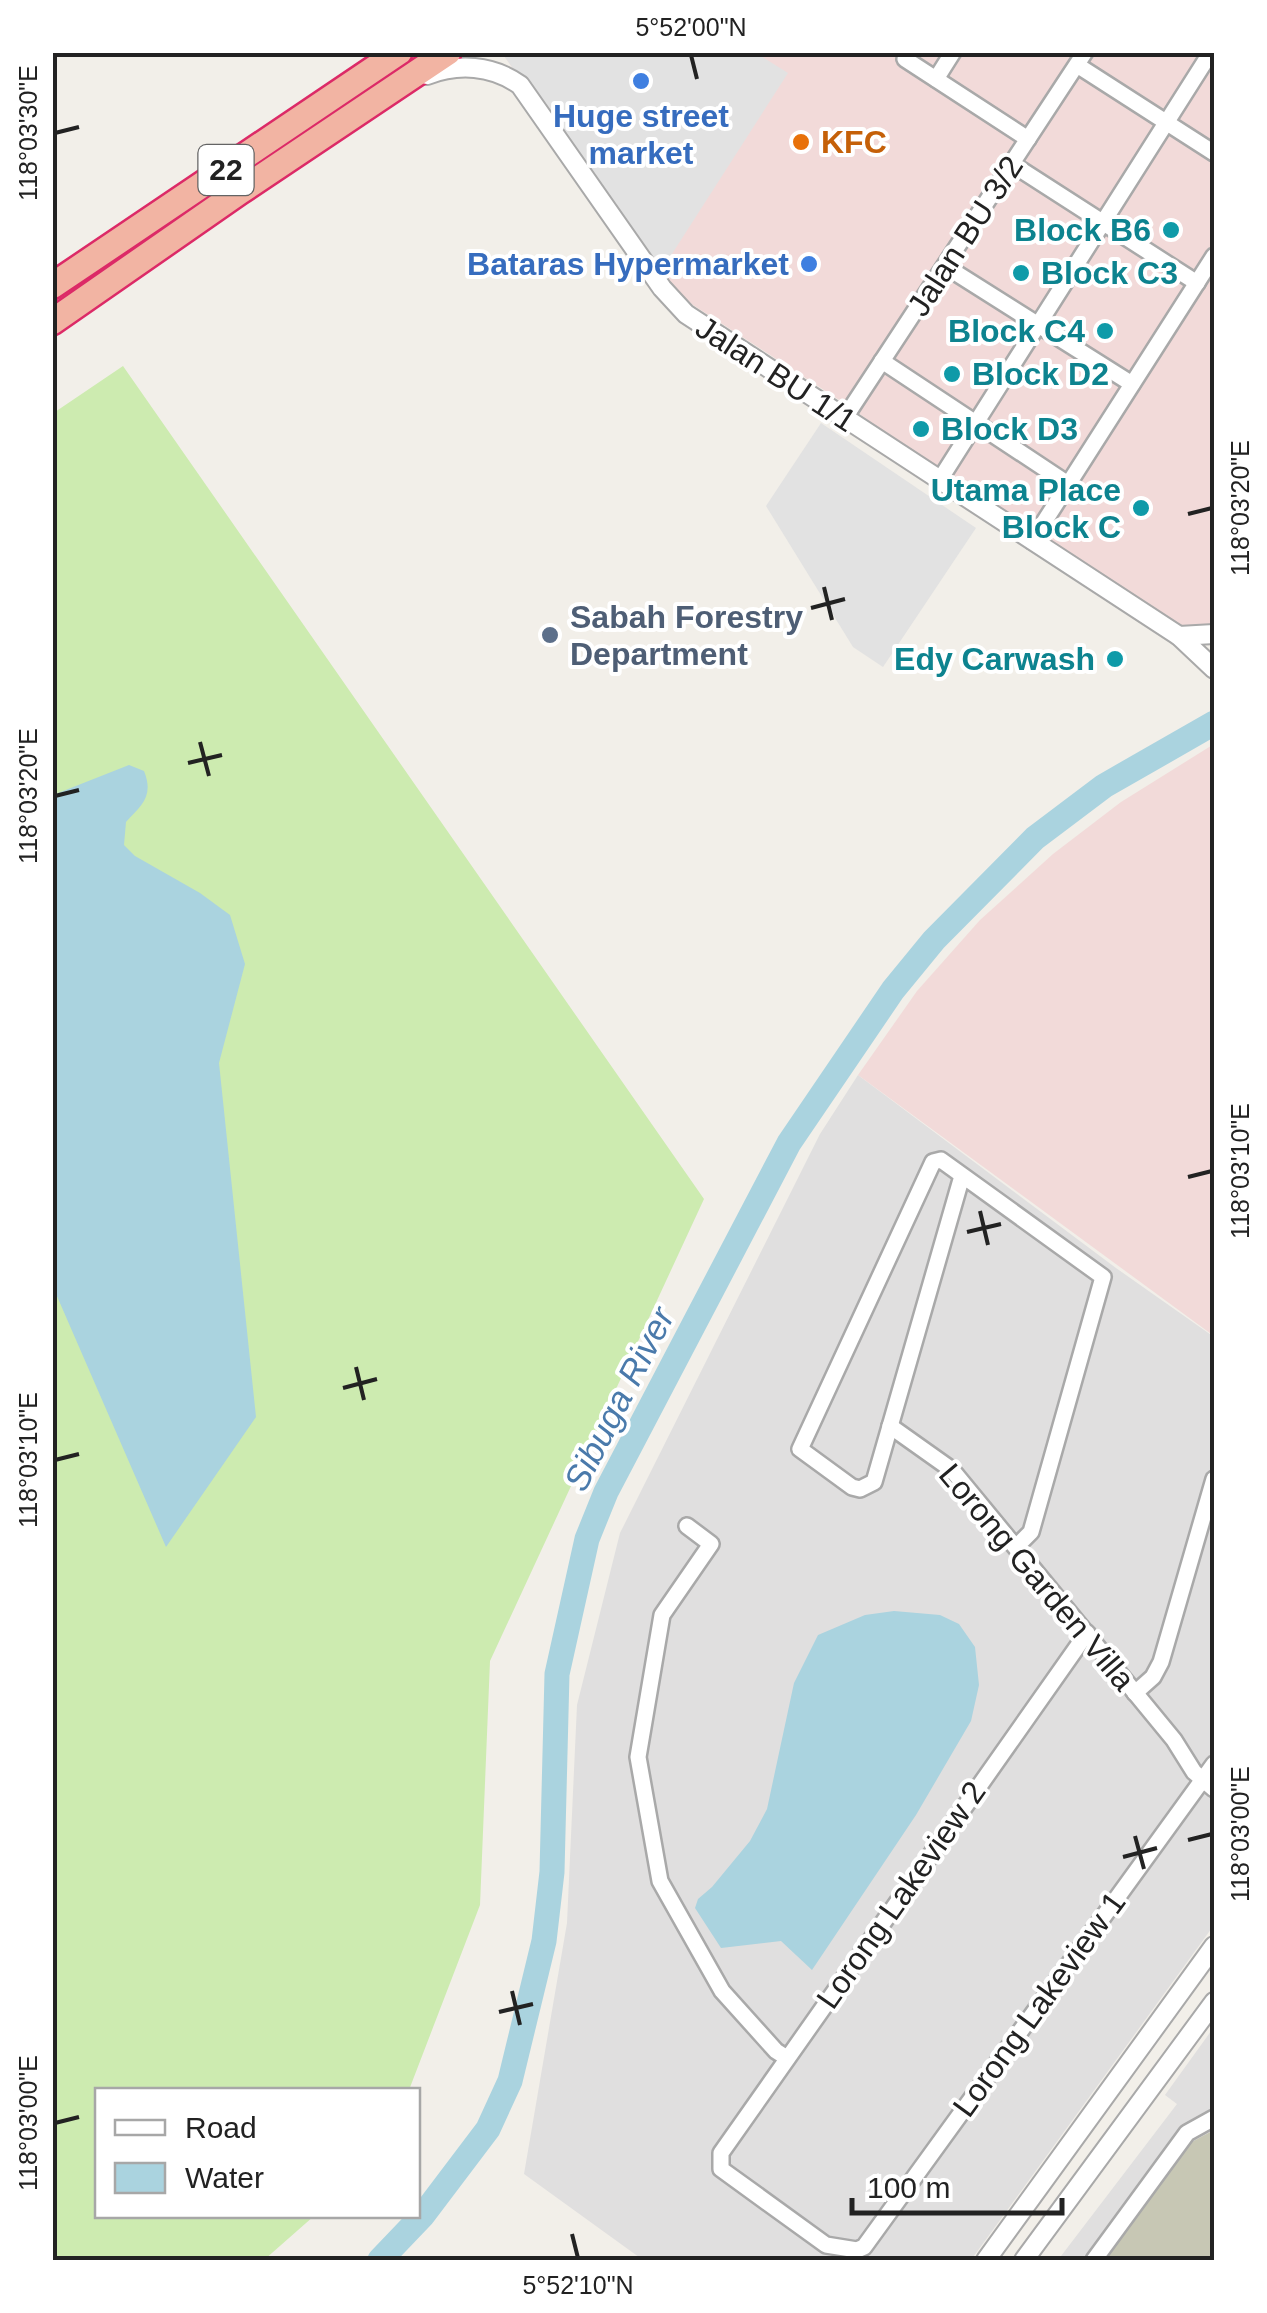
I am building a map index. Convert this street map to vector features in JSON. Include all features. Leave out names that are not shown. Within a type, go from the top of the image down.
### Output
[{"type":"highway","name":"22","points":[[52,286],[399,52]]},
{"type":"highway","name":"22","points":[[52,322],[448,52]]},
{"type":"highway","name":"22","points":[[52,303],[104,267],[112,267],[120,276]]},
{"type":"street","points":[[936,79],[953,52]]},
{"type":"street","points":[[940,481],[1211,52]]},
{"type":"street","points":[[907,56],[1028,139]]},
{"type":"street","points":[[1081,59],[1214,153]]},
{"type":"street","name":"Jalan BU 3/2","points":[[844,419],[1081,59]]},
{"type":"street","name":"Jalan BU 1/1","points":[[402,84],[456,66],[500,74],[520,85],[679,308],[1179,636],[1213,667]]},
{"type":"street","points":[[1012,164],[1197,283]]},
{"type":"street","points":[[1032,541],[1214,256]]},
{"type":"street","points":[[945,266],[1132,384]]},
{"type":"street","points":[[882,361],[1068,484]]},
{"type":"street","points":[[1179,636],[1214,636],[1213,667]]},
{"type":"street","points":[[962,1176],[874,1482],[860,1489],[852,1487],[800,1450],[934,1162],[940,1160],[1104,1277],[1031,1532],[1016,1548]]},
{"type":"street","name":"Lorong Garden Villa","points":[[890,1426],[952,1470],[1208,1784]]},
{"type":"street","points":[[1135,1693],[1153,1677],[1161,1662],[1214,1479]]},
{"type":"street","points":[[687,1526],[712,1544],[662,1615],[638,1758],[660,1881],[722,1991],[787,2058]]},
{"type":"street","name":"Lorong Lakeview 2","points":[[719,2160],[1086,1633]]},
{"type":"street","name":"Lorong Garden Villa","points":[[1174,1740],[1214,1764]]},
{"type":"street","name":"Lorong Lakeview 1","points":[[719,2160],[721,2168],[826,2245],[858,2250],[864,2247],[1208,1784],[1214,1764]]},
{"type":"street","points":[[986,2260],[1214,1946]]},
{"type":"street","points":[[1024,2260],[1214,2002]]},
{"type":"street","points":[[1094,2260],[1187,2133],[1214,2118]]},
{"type":"shaded area","points":[[502,53],[1214,53],[1214,644],[1185,648],[847,405],[693,305],[655,270]]},
{"type":"shaded area","points":[[502,53],[756,53],[788,73],[670,257],[655,270]]},
{"type":"shaded area","points":[[821,423],[976,528],[883,667],[853,647],[766,506]]},
{"type":"shaded area","points":[[1214,744],[1214,1336],[858,1075],[917,991],[980,920],[1053,854],[1121,802]]},
{"type":"shaded area","points":[[858,1075],[1214,1337],[1214,1925],[971,2260],[643,2260],[524,2174],[567,1923],[577,1705],[620,1533],[820,1134]]},
{"type":"shaded area","points":[[1214,2027],[1214,2260],[1058,2260],[1177,2104],[1165,2095]]},
{"type":"shaded area","points":[[1214,2130],[1214,2260],[1105,2260],[1188,2144]]},
{"type":"green space","points":[[123,366],[704,1199],[490,1661],[480,1905],[410,2088],[95,2088],[95,2218],[312,2218],[264,2260],[53,2260],[52,414]]},
{"type":"water","points":[[129,765],[144,771],[148,787],[141,805],[126,822],[124,845],[135,856],[230,915],[245,964],[219,1063],[256,1417],[166,1547],[53,1287],[53,795]]},
{"type":"water","points":[[894,1611],[940,1615],[959,1624],[975,1647],[979,1685],[971,1721],[916,1815],[812,1970],[781,1941],[721,1948],[695,1908],[698,1899],[750,1841],[767,1809],[794,1683],[818,1635],[865,1615]]},
{"type":"waterway","name":"Sibuga River","points":[[380,2260],[423,2215],[488,2129],[510,2081],[544,1941],[552,1872],[557,1674],[587,1539],[606,1492],[789,1143],[893,990],[934,940],[1035,838],[1104,786],[1214,723]]},
{"type":"place","name":"Huge street market","points":[[641,81]]},
{"type":"place","name":"KFC","points":[[801,142]]},
{"type":"place","name":"Block B6","points":[[1171,230]]},
{"type":"place","name":"Bataras Hypermarket","points":[[809,264]]},
{"type":"place","name":"Block C3","points":[[1021,273]]},
{"type":"place","name":"Block C4","points":[[1105,331]]},
{"type":"place","name":"Block D2","points":[[952,374]]},
{"type":"place","name":"Block D3","points":[[921,429]]},
{"type":"place","name":"Utama Place Block C","points":[[1141,508]]},
{"type":"place","name":"Sabah Forestry Department","points":[[550,635]]},
{"type":"place","name":"Edy Carwash","points":[[1115,659]]}]
